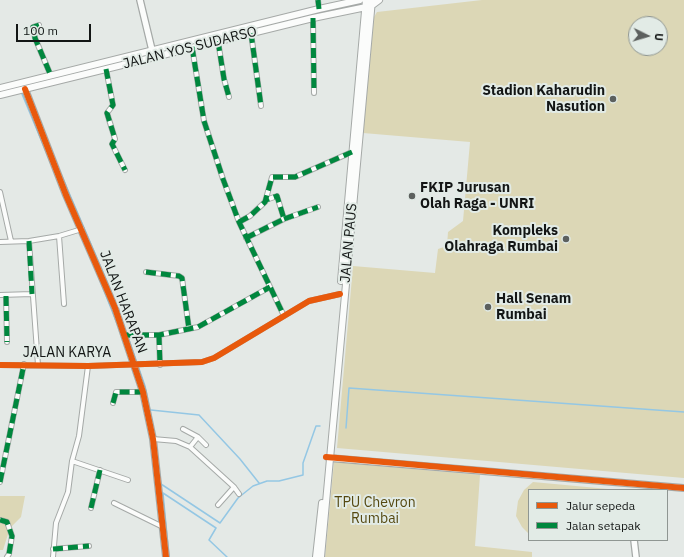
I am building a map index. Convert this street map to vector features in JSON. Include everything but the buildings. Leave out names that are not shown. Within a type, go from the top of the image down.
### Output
[{"type":"main road","name":"JALAN YOS SUDARSO","points":[[0,87],[51,76],[152,50],[227,35],[319,9],[360,0]]},
{"type":"main road","name":"JALAN YOS SUDARSO","points":[[0,95],[218,41],[227,35],[251,33],[379,0]]},
{"type":"main road","name":"JALAN PAUS","points":[[321,557],[352,152],[369,3]]},
{"type":"main road","name":"JALAN PAUS","points":[[316,557],[328,458],[369,3]]},
{"type":"street","points":[[140,0],[152,50]]},
{"type":"street","points":[[318,0],[319,9]]},
{"type":"street","points":[[313,18],[314,93]]},
{"type":"street","points":[[39,25],[33,27],[34,34],[51,76]]},
{"type":"street","points":[[251,33],[260,106]]},
{"type":"street","points":[[218,41],[224,79],[229,98]]},
{"type":"street","points":[[192,47],[204,122],[239,222],[284,316]]},
{"type":"street","points":[[106,69],[113,105],[107,112],[115,139],[112,144],[125,170]]},
{"type":"street","name":"JALAN HARAPAN","points":[[25,89],[66,196],[126,334],[143,392],[162,489],[163,527],[166,557]]},
{"type":"street","points":[[266,200],[272,177],[295,177],[352,152]]},
{"type":"street","points":[[0,192],[11,241]]},
{"type":"street","points":[[239,222],[250,216],[266,200],[277,196],[284,219]]},
{"type":"street","points":[[246,238],[284,219],[318,207]]},
{"type":"street","points":[[0,242],[29,241],[59,236],[81,229]]},
{"type":"street","points":[[59,236],[64,304]]},
{"type":"street","points":[[29,241],[38,365]]},
{"type":"street","points":[[146,272],[179,276],[182,278],[189,329]]},
{"type":"street","points":[[126,334],[159,335],[189,329],[208,323],[270,287]]},
{"type":"street","points":[[0,295],[32,294]]},
{"type":"street","name":"JALAN KARYA","points":[[0,364],[88,366],[135,364],[160,365],[202,362],[214,358],[309,301],[340,294]]},
{"type":"street","points":[[6,296],[7,342]]},
{"type":"street","points":[[159,335],[160,365]]},
{"type":"street","points":[[0,482],[24,364]]},
{"type":"street","points":[[53,557],[57,519],[68,492],[72,460],[80,436],[88,366]]},
{"type":"street","points":[[113,403],[116,392],[143,392]]},
{"type":"street","points":[[183,429],[198,437],[206,445]]},
{"type":"street","points":[[190,447],[198,437]]},
{"type":"street","points":[[153,439],[176,441],[190,447],[234,487],[239,494]]},
{"type":"street","points":[[328,458],[443,466],[633,487],[648,485],[684,488]]},
{"type":"street","points":[[72,460],[128,480]]},
{"type":"street","points":[[91,508],[100,470]]},
{"type":"street","points":[[643,489],[648,485]]},
{"type":"street","points":[[218,505],[234,487]]},
{"type":"street","points":[[114,503],[163,527]]},
{"type":"street","points":[[0,520],[7,522],[12,536],[9,554],[7,557]]},
{"type":"street","points":[[634,541],[636,557]]},
{"type":"street","points":[[53,549],[89,546]]},
{"type":"green space","name":"Kompleks Olahraga Rumbai","points":[[482,0],[684,0],[684,478],[337,448],[353,266],[435,273],[438,249],[447,246],[448,232],[463,221],[470,142],[363,133],[374,17],[377,12]]},
{"type":"green space","name":"TPU Chevron Rumbai","points":[[334,462],[480,475],[475,546],[532,552],[532,557],[325,557]]},
{"type":"green space","points":[[533,482],[608,489],[528,489],[528,533],[522,527],[516,516],[518,501],[524,490]]},
{"type":"green space","points":[[0,496],[25,496],[21,517],[10,528],[3,550],[0,550]]},
{"type":"waterway","points":[[22,94],[52,166]]},
{"type":"waterway","points":[[61,174],[111,291]]},
{"type":"waterway","points":[[97,273],[118,326]]},
{"type":"waterway","points":[[129,340],[145,386],[153,426]]},
{"type":"waterway","points":[[346,428],[349,388],[684,412]]},
{"type":"waterway","points":[[151,410],[199,415],[240,459],[259,483]]},
{"type":"waterway","points":[[159,472],[161,484],[220,523],[238,498],[253,486],[267,481],[279,481],[303,475],[303,463],[316,426],[320,426]]},
{"type":"waterway","points":[[163,493],[216,528],[209,540],[227,557]]},
{"type":"waterway","points":[[163,493],[169,557]]},
{"type":"waterway","points":[[163,551],[163,557]]},
{"type":"marked path","points":[[318,0],[319,9]]},
{"type":"marked path","points":[[313,18],[314,93]]},
{"type":"marked path","points":[[39,25],[33,27],[35,38],[51,76]]},
{"type":"marked path","points":[[251,33],[261,106]]},
{"type":"marked path","points":[[218,41],[224,79],[229,97]]},
{"type":"marked path","points":[[192,47],[204,121],[223,179],[239,222],[284,316]]},
{"type":"marked path","points":[[106,69],[113,105],[107,113],[115,139],[112,144],[125,170]]},
{"type":"marked path","points":[[239,222],[250,216],[265,202],[272,177],[295,177],[352,152]]},
{"type":"marked path","points":[[246,238],[284,219],[277,196],[266,200]]},
{"type":"marked path","points":[[284,219],[318,207]]},
{"type":"marked path","points":[[29,241],[32,294]]},
{"type":"marked path","points":[[146,272],[179,276],[182,278],[189,329]]},
{"type":"marked path","points":[[124,335],[159,335],[198,327],[270,287]]},
{"type":"marked path","points":[[6,296],[7,342]]},
{"type":"marked path","points":[[159,335],[160,365]]},
{"type":"marked path","points":[[0,482],[24,364]]},
{"type":"marked path","points":[[113,403],[116,392],[143,392]]},
{"type":"marked path","points":[[91,508],[100,470]]},
{"type":"marked path","points":[[0,520],[7,522],[12,536],[9,554],[7,557]]},
{"type":"marked path","points":[[53,549],[89,546]]},
{"type":"cycle path","points":[[25,89],[66,195],[115,308],[143,392],[153,439],[166,557]]},
{"type":"cycle path","points":[[0,365],[88,366],[202,362],[214,358],[309,301],[340,294]]},
{"type":"cycle path","points":[[326,457],[684,488]]},
{"type":"place","name":"Stadion Kaharudin Nasution","points":[[613,99]]},
{"type":"place","name":"FKIP Jurusan Olah Raga - UNRI","points":[[412,196]]},
{"type":"place","name":"Kompleks Olahraga Rumbai","points":[[566,239]]},
{"type":"place","name":"Hall Senam Rumbai","points":[[488,307]]}]
